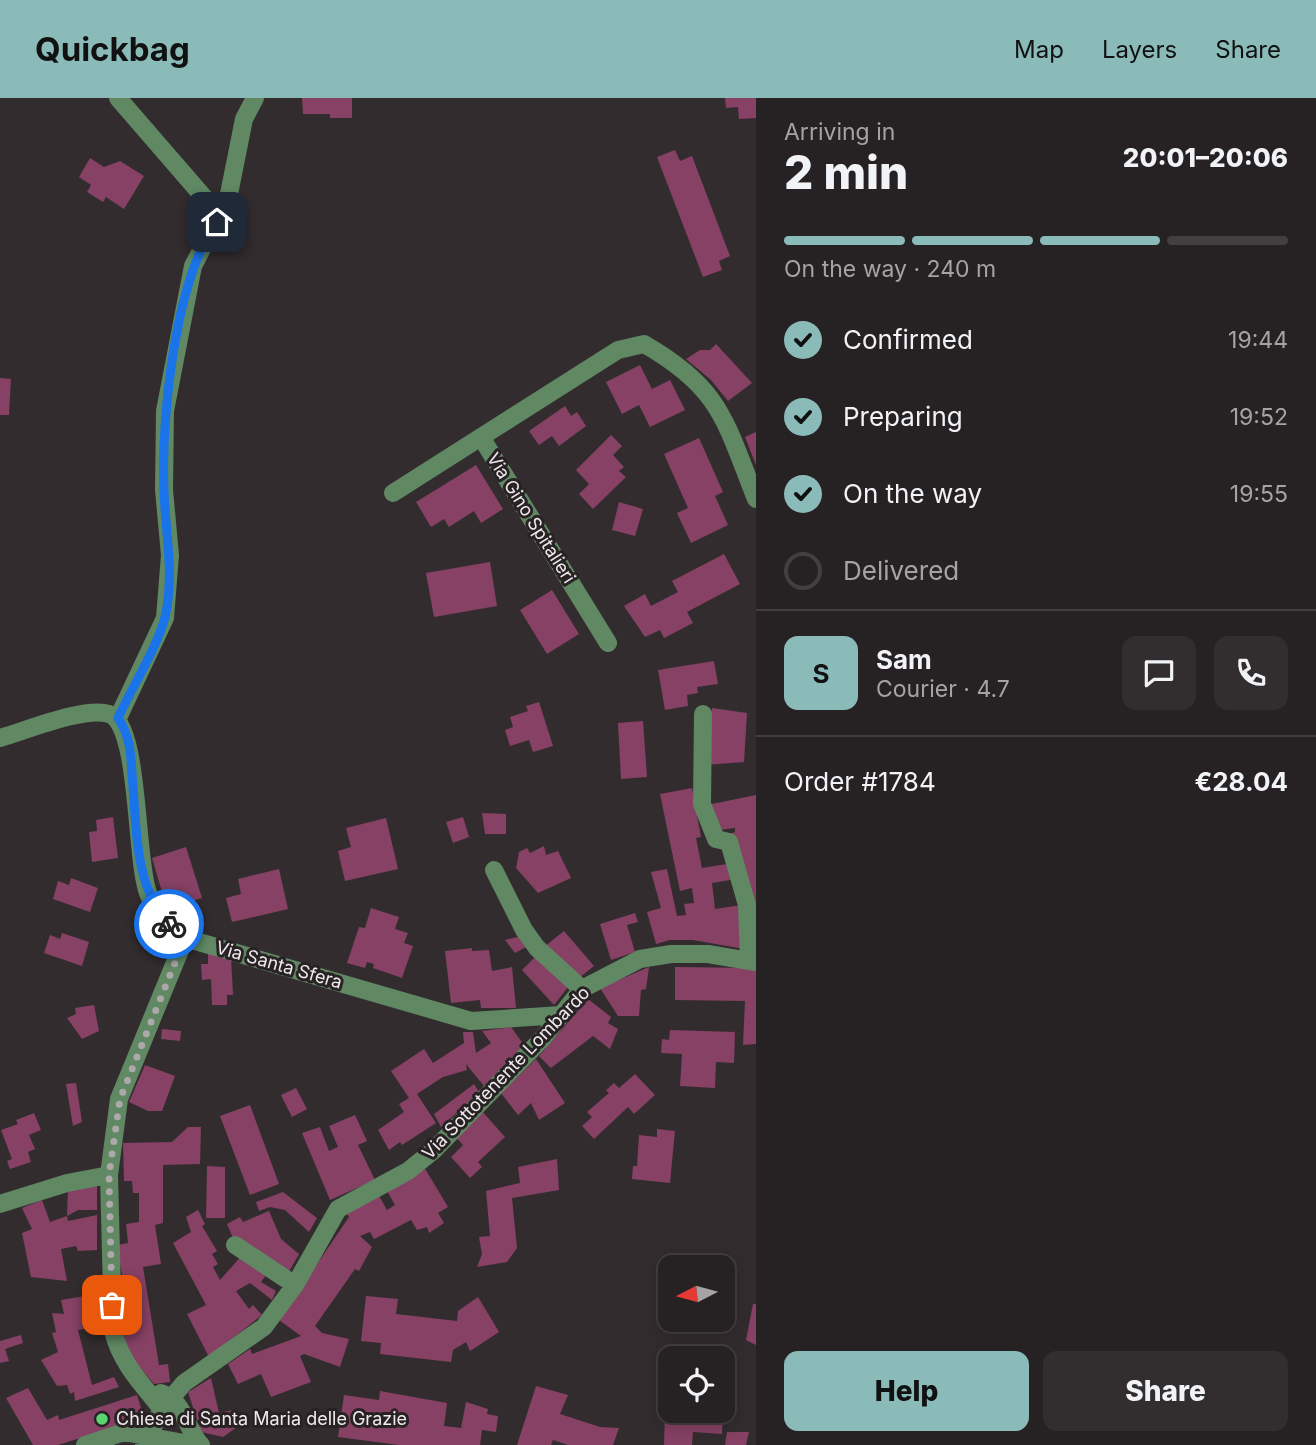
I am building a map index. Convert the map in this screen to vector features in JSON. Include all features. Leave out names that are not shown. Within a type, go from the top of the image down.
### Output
[{"type":"street","points":[[118,98],[208,202],[217,222]]},
{"type":"street","points":[[0,738],[90,713],[108,713],[118,718],[164,618],[170,555],[164,491],[165,411],[193,266],[228,199],[244,119],[255,98]]},
{"type":"street","name":"Via Gino Spitalieri","points":[[608,643],[481,437],[618,350],[644,344],[679,363],[708,392],[723,415],[756,499]]},
{"type":"street","points":[[393,493],[481,437]]},
{"type":"street","points":[[703,714],[702,804],[716,839],[729,842],[741,879],[747,905],[752,961]]},
{"type":"street","name":"Via Santa Sfera","points":[[118,718],[130,743],[141,867],[148,894],[158,912],[185,938],[471,1021],[561,1015]]},
{"type":"street","points":[[494,870],[524,930],[537,948],[582,989]]},
{"type":"street","points":[[185,938],[120,1099],[109,1175],[113,1331],[118,1353],[144,1388],[171,1397],[181,1407],[194,1437],[201,1445]]},
{"type":"street","name":"Via Sottotenente Lombardo","points":[[171,1397],[264,1327],[295,1285],[338,1209],[408,1171],[434,1150],[542,1038],[582,989],[640,959],[671,954],[708,954],[752,961]]},
{"type":"street","points":[[0,1204],[67,1183],[109,1175]]},
{"type":"street","points":[[235,1245],[295,1285]]},
{"type":"street","points":[[146,1441],[171,1397]]},
{"type":"street","points":[[85,1445],[124,1432],[146,1441],[195,1445]]},
{"type":"building","points":[[302,98],[352,98],[352,118],[330,118],[330,114],[303,114]]},
{"type":"building","points":[[725,98],[756,98],[756,118],[739,119],[738,107],[726,108]]},
{"type":"building","points":[[675,150],[680,161],[692,156],[730,256],[719,261],[722,270],[703,277],[657,157]]},
{"type":"building","points":[[90,158],[104,167],[120,161],[144,176],[124,209],[106,197],[103,202],[87,192],[91,185],[79,177]]},
{"type":"building","points":[[716,344],[752,383],[728,401],[711,380],[686,359],[700,350],[710,350]]},
{"type":"building","points":[[640,365],[652,389],[670,380],[685,410],[650,427],[639,405],[622,414],[606,382]]},
{"type":"building","points":[[0,378],[11,379],[9,415],[0,415]]},
{"type":"building","points":[[565,406],[571,416],[577,412],[586,426],[559,446],[552,436],[539,445],[529,431]]},
{"type":"building","points":[[756,432],[756,465],[745,437]]},
{"type":"building","points":[[611,435],[622,446],[613,455],[624,467],[619,471],[626,477],[593,509],[579,494],[589,484],[576,470]]},
{"type":"building","points":[[699,438],[723,492],[715,496],[728,525],[691,543],[677,513],[688,508],[664,454]]},
{"type":"building","points":[[476,465],[503,509],[481,523],[474,511],[449,527],[444,519],[431,527],[416,502]]},
{"type":"building","points":[[619,502],[643,509],[635,536],[612,530]]},
{"type":"building","points":[[724,554],[740,584],[687,612],[693,623],[664,638],[660,630],[645,637],[624,606],[645,594],[651,606],[678,592],[672,581]]},
{"type":"building","points":[[490,562],[497,606],[434,617],[426,573]]},
{"type":"building","points":[[552,590],[579,634],[547,654],[520,610]]},
{"type":"building","points":[[714,661],[718,684],[697,687],[698,693],[687,695],[688,706],[665,710],[658,670]]},
{"type":"building","points":[[539,702],[553,746],[533,752],[529,740],[510,746],[505,730],[513,727],[510,717],[528,711],[526,706]]},
{"type":"building","points":[[712,708],[747,713],[744,762],[705,765]]},
{"type":"building","points":[[643,721],[647,777],[621,779],[618,723]]},
{"type":"building","points":[[692,788],[701,837],[696,838],[702,868],[733,863],[736,879],[712,883],[715,909],[742,905],[744,949],[693,940],[670,940],[656,944],[647,912],[661,908],[651,872],[667,869],[677,916],[686,915],[684,904],[694,903],[692,888],[680,891],[660,794]]},
{"type":"building","points":[[756,795],[756,953],[730,834],[735,832],[735,828],[720,830],[707,805]]},
{"type":"building","points":[[482,813],[506,814],[506,834],[485,834]]},
{"type":"building","points":[[113,817],[118,858],[92,862],[89,832],[97,831],[96,820]]},
{"type":"building","points":[[463,817],[469,837],[453,843],[446,822]]},
{"type":"building","points":[[386,818],[398,869],[345,881],[338,851],[351,847],[346,828]]},
{"type":"building","points":[[544,846],[546,855],[558,851],[571,878],[538,893],[516,868],[519,852],[527,848],[530,853]]},
{"type":"building","points":[[186,847],[202,898],[167,909],[152,858]]},
{"type":"building","points":[[279,869],[288,909],[232,922],[226,898],[241,894],[238,879]]},
{"type":"building","points":[[71,878],[98,888],[90,912],[53,899],[58,881],[69,885]]},
{"type":"building","points":[[371,908],[399,917],[395,929],[408,933],[404,943],[413,946],[402,978],[373,968],[374,964],[367,962],[365,968],[347,963],[359,927],[365,928]]},
{"type":"building","points":[[635,913],[638,922],[627,925],[635,952],[611,960],[600,924]]},
{"type":"building","points":[[564,931],[594,966],[579,978],[544,947]]},
{"type":"building","points":[[62,933],[89,942],[82,966],[44,953],[50,935],[60,939]]},
{"type":"building","points":[[518,937],[526,947],[515,953],[505,940]]},
{"type":"building","points":[[472,948],[472,951],[489,950],[492,971],[512,967],[516,1008],[481,1008],[480,1000],[451,1003],[445,951]]},
{"type":"building","points":[[208,953],[231,957],[233,995],[227,995],[227,1005],[212,1005],[211,979],[202,980],[201,964],[208,964]]},
{"type":"building","points":[[535,957],[568,987],[554,1005],[522,970]]},
{"type":"building","points":[[649,967],[646,989],[641,990],[639,1016],[618,1016],[600,988]]},
{"type":"building","points":[[675,967],[756,968],[756,1044],[743,1045],[745,1001],[675,1000]]},
{"type":"building","points":[[588,999],[611,1017],[608,1023],[618,1029],[610,1049],[593,1036],[551,1068],[539,1056]]},
{"type":"building","points":[[94,1005],[99,1031],[82,1039],[67,1018],[76,1014],[75,1008]]},
{"type":"building","points":[[511,1027],[524,1045],[506,1064],[484,1086],[466,1064],[467,1070],[443,1077],[417,1094],[436,1123],[402,1145],[400,1142],[389,1150],[378,1130],[404,1112],[399,1104],[409,1098],[391,1071],[424,1049],[433,1063],[464,1043],[463,1032],[473,1032],[476,1053],[491,1043],[482,1031]]},
{"type":"building","points":[[162,1029],[181,1031],[180,1041],[161,1039]]},
{"type":"building","points":[[670,1030],[735,1032],[734,1063],[716,1062],[715,1088],[680,1086],[682,1054],[661,1053],[662,1039],[669,1040]]},
{"type":"building","points":[[536,1059],[565,1103],[539,1120],[531,1103],[518,1115],[501,1093]]},
{"type":"building","points":[[145,1065],[175,1076],[162,1111],[148,1111],[129,1102]]},
{"type":"building","points":[[635,1074],[655,1095],[634,1114],[628,1107],[594,1139],[582,1126],[592,1117],[587,1112],[609,1093],[606,1090],[614,1083],[619,1088]]},
{"type":"building","points":[[76,1083],[82,1122],[73,1126],[66,1084]]},
{"type":"building","points":[[474,1084],[479,1092],[441,1127],[434,1114]]},
{"type":"building","points":[[296,1088],[307,1109],[292,1117],[281,1095]]},
{"type":"building","points":[[250,1105],[279,1184],[250,1195],[220,1116]]},
{"type":"building","points":[[481,1110],[505,1137],[478,1162],[482,1167],[470,1178],[451,1157],[463,1145],[454,1135]]},
{"type":"building","points":[[34,1113],[41,1130],[29,1135],[35,1149],[28,1152],[31,1162],[10,1169],[7,1161],[12,1159],[1,1130],[18,1124],[16,1120]]},
{"type":"building","points":[[355,1115],[367,1141],[358,1145],[375,1180],[330,1200],[302,1133],[320,1127],[329,1151],[338,1147],[329,1126]]},
{"type":"building","points":[[188,1127],[201,1127],[200,1164],[163,1165],[163,1223],[155,1225],[161,1264],[143,1267],[159,1365],[168,1364],[170,1382],[154,1384],[130,1356],[122,1334],[127,1333],[124,1312],[128,1311],[117,1245],[128,1243],[126,1224],[139,1222],[139,1193],[133,1193],[132,1181],[124,1181],[123,1143],[172,1142]]},
{"type":"building","points":[[657,1129],[675,1131],[670,1183],[632,1179],[633,1166],[637,1166],[639,1135],[657,1137]]},
{"type":"building","points":[[557,1159],[559,1190],[512,1198],[517,1248],[507,1262],[477,1267],[482,1254],[479,1237],[490,1236],[486,1191],[520,1183],[518,1167]]},
{"type":"building","points":[[207,1166],[225,1167],[225,1218],[206,1218]]},
{"type":"building","points":[[424,1167],[448,1207],[438,1213],[444,1223],[429,1233],[427,1227],[417,1230],[411,1220],[374,1239],[370,1232],[360,1236],[372,1247],[359,1271],[355,1269],[315,1326],[322,1333],[349,1339],[340,1367],[304,1354],[300,1356],[311,1382],[271,1397],[261,1374],[238,1384],[228,1364],[250,1349],[252,1354],[301,1336],[279,1320],[349,1217],[346,1212],[378,1194],[387,1210],[395,1205],[386,1189]]},
{"type":"building","points":[[97,1184],[97,1210],[78,1210],[67,1216],[68,1188]]},
{"type":"building","points":[[283,1192],[317,1218],[309,1232],[285,1210],[270,1207],[259,1211],[256,1202]]},
{"type":"building","points":[[42,1200],[50,1222],[67,1216],[68,1221],[97,1215],[97,1250],[78,1251],[76,1246],[61,1249],[67,1281],[31,1277],[22,1233],[32,1229],[22,1208]]},
{"type":"building","points":[[198,1210],[205,1224],[202,1226],[217,1251],[212,1254],[218,1264],[213,1267],[220,1280],[244,1253],[269,1271],[261,1282],[276,1291],[272,1300],[250,1283],[236,1291],[249,1309],[253,1305],[262,1315],[209,1357],[187,1314],[206,1305],[173,1243],[191,1232],[186,1217]]},
{"type":"building","points":[[269,1211],[281,1239],[299,1254],[287,1275],[233,1238],[227,1224],[240,1217],[243,1222]]},
{"type":"building","points":[[97,1294],[98,1327],[78,1330],[92,1385],[114,1377],[119,1387],[75,1401],[74,1392],[70,1394],[67,1385],[57,1386],[41,1360],[58,1352],[52,1333],[56,1332],[52,1313],[64,1314],[61,1300]]},
{"type":"building","points":[[366,1296],[398,1299],[396,1314],[457,1321],[458,1311],[478,1297],[499,1332],[470,1351],[466,1342],[453,1350],[451,1362],[380,1354],[381,1343],[361,1341]]},
{"type":"building","points":[[753,1304],[756,1304],[756,1345],[746,1340]]},
{"type":"building","points":[[21,1335],[23,1343],[5,1349],[9,1361],[0,1363],[0,1341]]},
{"type":"building","points":[[211,1378],[219,1413],[233,1410],[237,1427],[223,1437],[201,1432],[188,1392]]},
{"type":"building","points":[[536,1386],[568,1395],[560,1414],[600,1427],[619,1428],[613,1445],[568,1445],[553,1440],[551,1445],[517,1445]]},
{"type":"building","points":[[28,1388],[47,1420],[58,1415],[59,1420],[137,1395],[144,1418],[58,1445],[33,1445],[6,1398]]},
{"type":"building","points":[[380,1391],[447,1403],[444,1426],[461,1428],[466,1402],[488,1409],[487,1414],[498,1416],[496,1432],[482,1430],[480,1445],[399,1445],[338,1437],[344,1395],[379,1400]]},
{"type":"building","points":[[665,1423],[722,1423],[722,1434],[693,1432],[692,1445],[664,1445]]},
{"type":"building","points":[[727,1432],[749,1432],[746,1445],[725,1445]]},
{"type":"way so far","points":[[112,1305],[109,1175],[120,1099],[185,938],[169,924]]},
{"type":"place","name":"Chiesa di Santa Maria delle Grazie","points":[[102,1419]]},
{"type":"route","points":[[169,924],[158,912],[148,894],[141,867],[130,743],[118,718],[164,618],[170,555],[164,491],[165,411],[193,266],[204,241],[217,222]]}]
